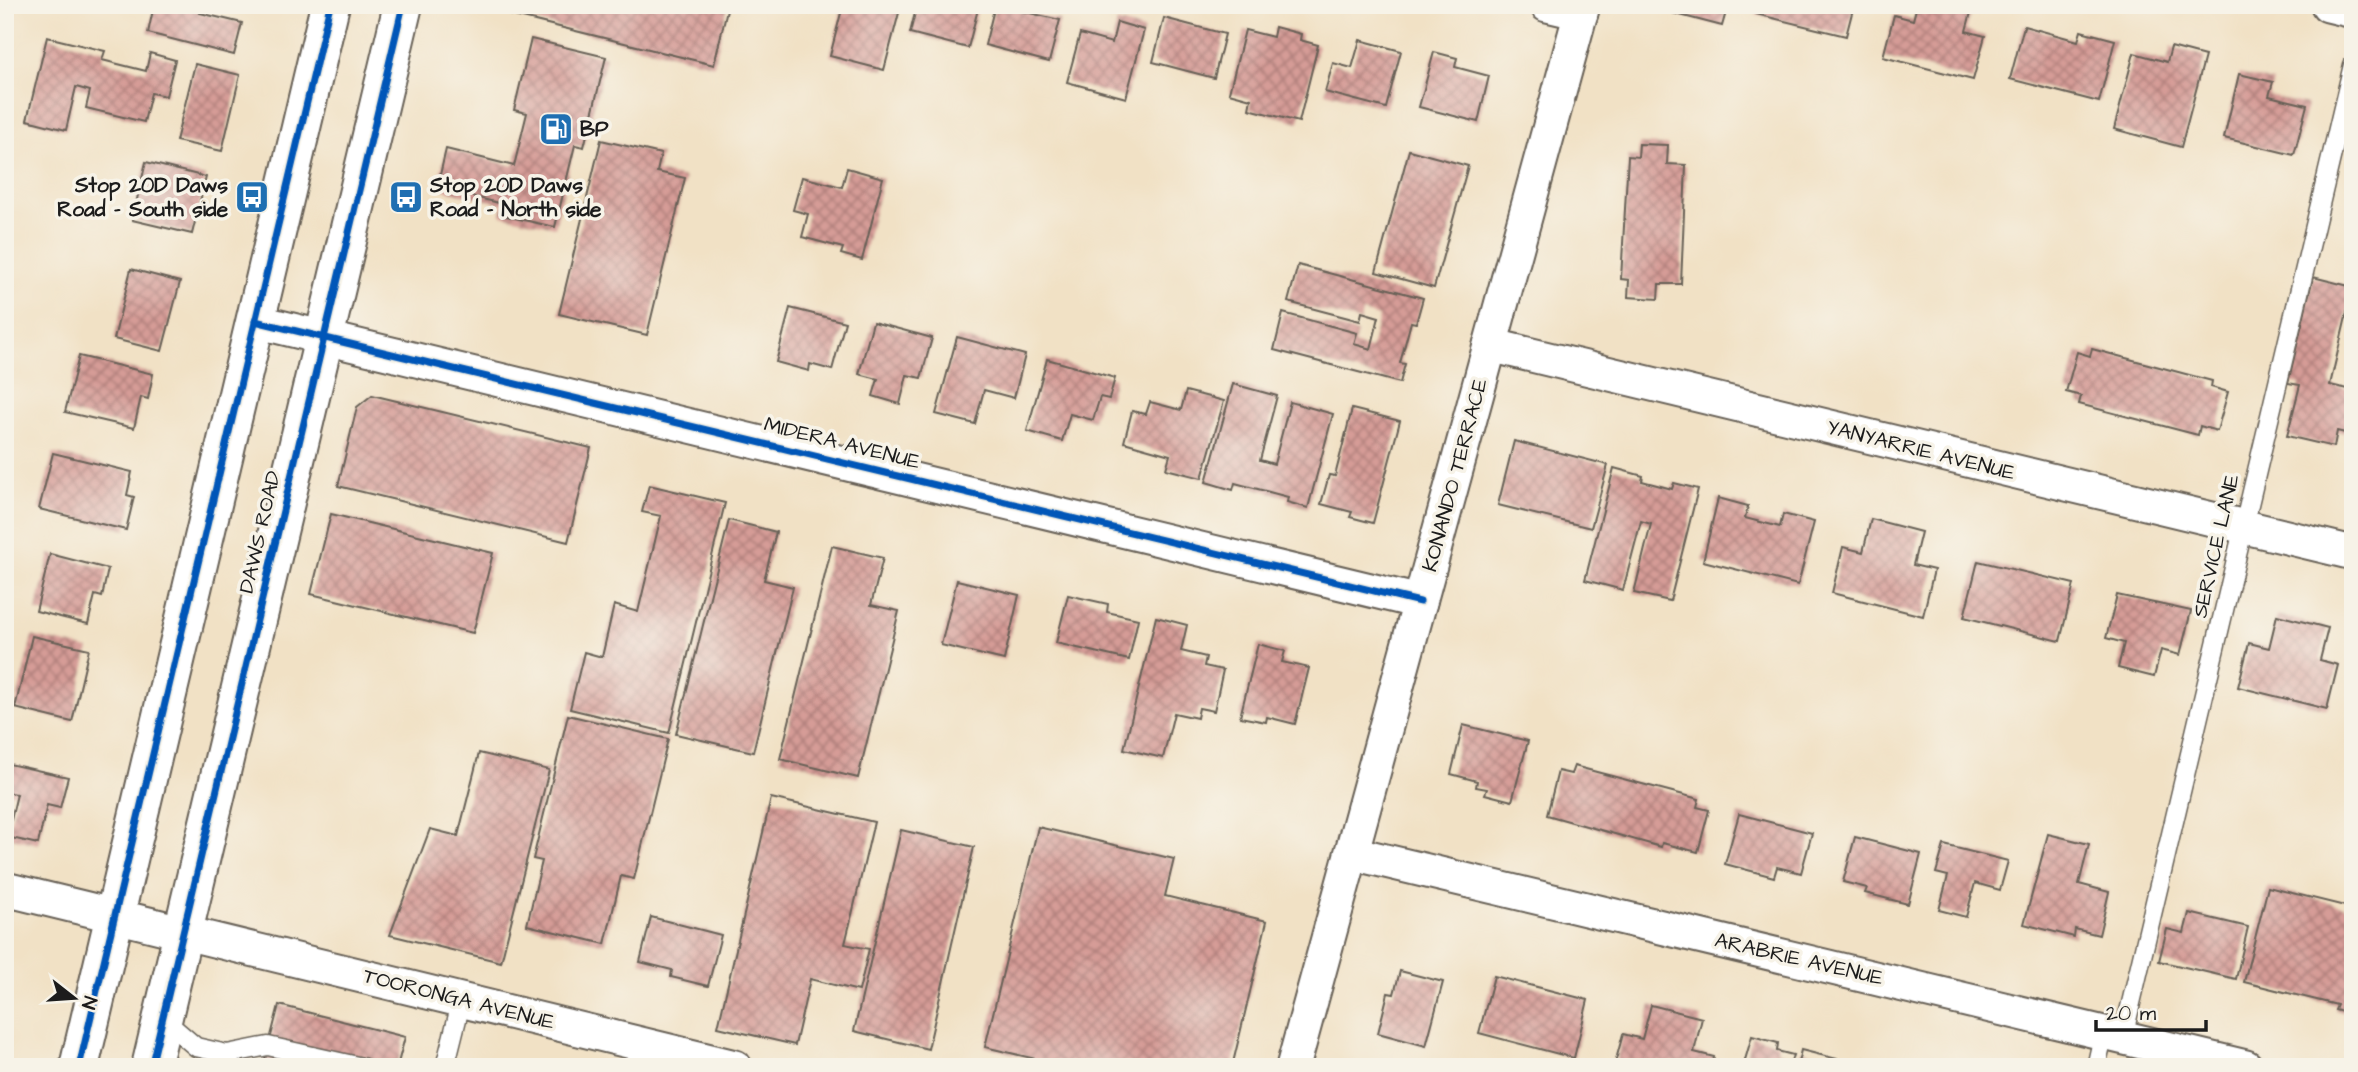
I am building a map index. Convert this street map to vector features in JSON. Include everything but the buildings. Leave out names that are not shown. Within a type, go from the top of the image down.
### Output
[{"type":"main road","points":[[79,1067],[330,5]]},
{"type":"main road","name":"DAWS ROAD","points":[[150,1067],[403,5]]},
{"type":"street","points":[[1547,5],[1582,9]]},
{"type":"street","points":[[2328,5],[2353,11]]},
{"type":"street","name":"KONANDO TERRACE","points":[[1293,1067],[1582,9]]},
{"type":"street","name":"MIDERA AVENUE","points":[[255,321],[1420,602]]},
{"type":"street","name":"YANYARRIE AVENUE","points":[[1490,345],[2353,553]]},
{"type":"street","name":"ARABRIE AVENUE","points":[[1352,853],[2246,1067]]},
{"type":"street","name":"TOORONGA AVENUE","points":[[5,889],[735,1067]]},
{"type":"lane","name":"SERVICE LANE","points":[[2096,1067],[2114,1035],[2244,528],[2353,65]]},
{"type":"lane","points":[[444,1067],[462,999]]},
{"type":"lane","points":[[162,1018],[196,1047],[227,1054],[268,1046],[362,1067]]},
{"type":"cycle path","points":[[79,1067],[330,5]]},
{"type":"cycle path","points":[[151,1067],[403,5]]},
{"type":"cycle path","points":[[255,321],[1420,602]]},
{"type":"place","name":"BP","points":[[556,129]]},
{"type":"place","name":"Stop 20D Daws Road - South side","points":[[252,197]]},
{"type":"place","name":"Stop 20D Daws Road - North side","points":[[406,197]]}]
